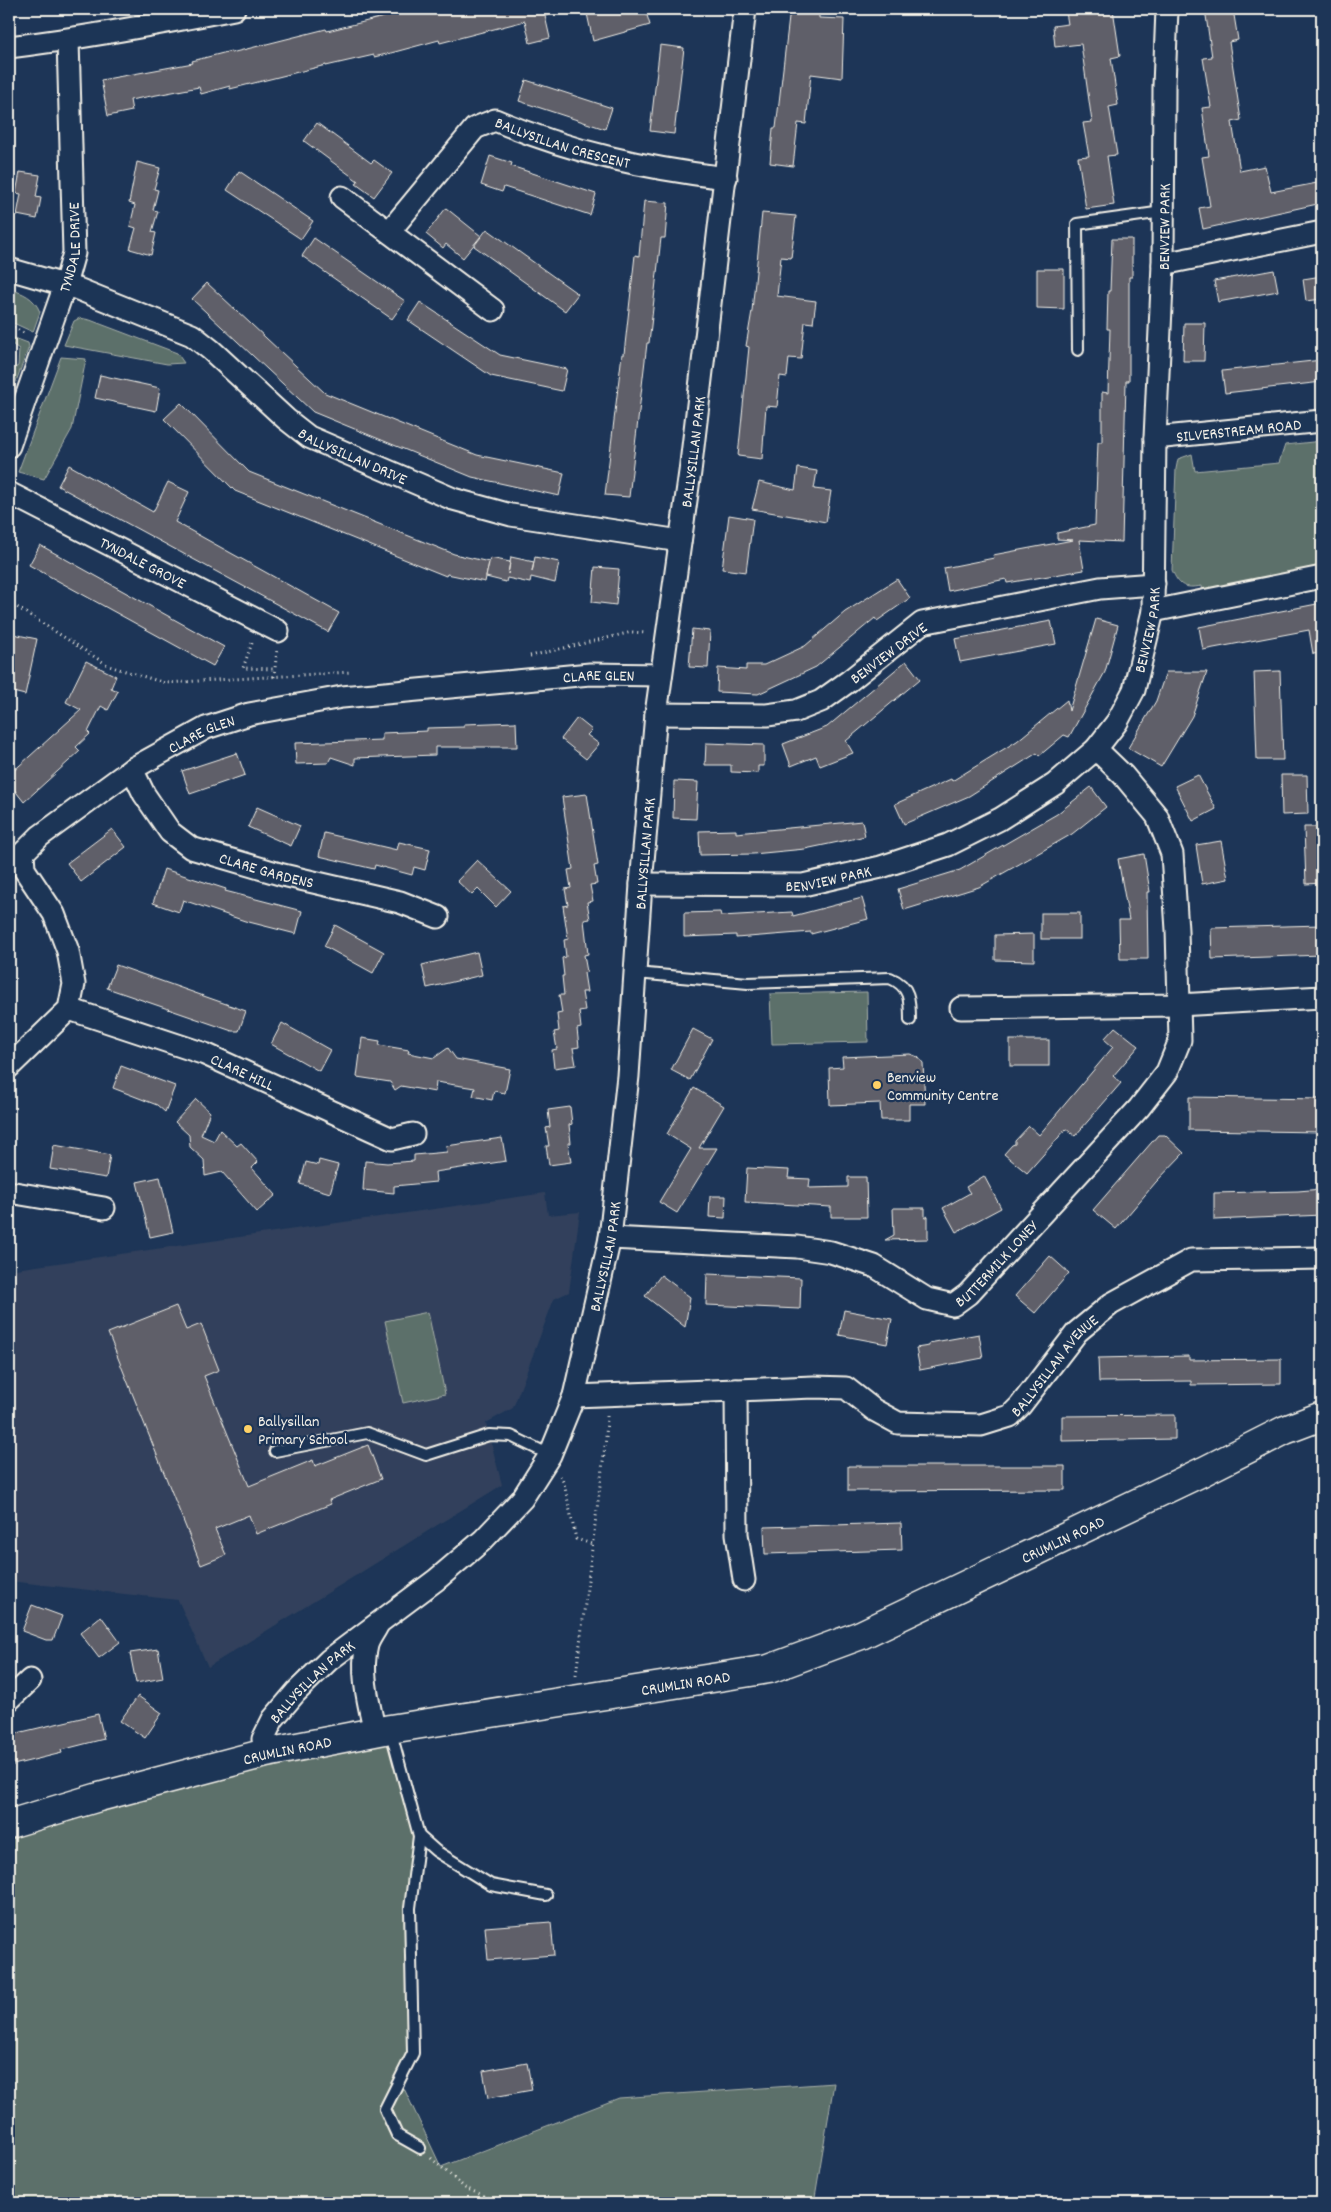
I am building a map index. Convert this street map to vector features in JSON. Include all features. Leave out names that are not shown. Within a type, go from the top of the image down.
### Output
[{"type":"main road","name":"CRUMLIN ROAD","points":[[9,1824],[99,1797],[266,1753],[382,1730],[769,1670],[860,1635],[1204,1471],[1285,1430],[1322,1416]]},
{"type":"street","points":[[9,47],[138,29],[234,9]]},
{"type":"street","name":"BALLYSILLAN PARK","points":[[266,1753],[263,1738],[273,1719],[296,1692],[329,1660],[436,1580],[483,1540],[522,1499],[550,1454],[574,1396],[610,1238],[628,1076],[641,884],[656,714],[690,472],[745,9]]},
{"type":"street","name":"BENVIEW PARK","points":[[641,884],[803,885],[880,867],[948,845],[1000,819],[1055,784],[1096,749],[1117,722],[1134,690],[1153,612],[1155,438],[1163,264],[1164,86],[1167,9]]},
{"type":"street","name":"TYNDALE DRIVE","points":[[9,446],[65,285],[74,253],[68,40]]},
{"type":"street","name":"BALLYSILLAN CRESCENT","points":[[389,232],[475,128],[496,120],[532,136],[600,156],[663,171],[726,178]]},
{"type":"street","points":[[342,197],[493,310]]},
{"type":"street","points":[[1163,264],[1322,232]]},
{"type":"street","name":"BALLYSILLAN DRIVE","points":[[9,269],[65,285],[192,335],[286,419],[309,437],[453,499],[511,516],[680,541]]},
{"type":"street","name":"SILVERSTREAM ROAD","points":[[1155,438],[1322,421]]},
{"type":"street","name":"TYNDALE GROVE","points":[[9,493],[278,631]]},
{"type":"street","points":[[1153,612],[1322,578]]},
{"type":"street","name":"BENVIEW DRIVE","points":[[656,714],[767,715],[796,711],[821,701],[922,623],[1100,588],[1154,584]]},
{"type":"street","name":"CLARE GLEN","points":[[69,1009],[74,984],[68,951],[54,914],[24,869],[23,853],[40,836],[132,769],[206,728],[249,714],[342,697],[590,674],[661,675]]},
{"type":"street","name":"BUTTERMILK LONEY","points":[[610,1238],[797,1247],[831,1252],[874,1266],[926,1300],[953,1305],[968,1294],[1154,1090],[1167,1072],[1180,1040],[1177,930],[1172,854],[1156,816],[1123,775],[1096,749]]},
{"type":"street","name":"CLARE GARDENS","points":[[132,769],[144,794],[170,832],[191,848],[283,875],[400,902],[438,917]]},
{"type":"street","points":[[961,1008],[1178,1005],[1322,997]]},
{"type":"street","points":[[9,1067],[69,1009]]},
{"type":"street","name":"CLARE HILL","points":[[69,1009],[205,1054],[392,1139],[413,1134]]},
{"type":"street","points":[[9,1192],[104,1208]]},
{"type":"street","name":"BALLYSILLAN AVENUE","points":[[574,1396],[814,1387],[846,1388],[874,1410],[898,1423],[981,1425],[1010,1416],[1020,1406],[1077,1332],[1111,1304],[1191,1260],[1322,1258]]},
{"type":"street","points":[[736,1390],[737,1534],[744,1580]]},
{"type":"street","name":"BALLYSILLAN PARK","points":[[380,1622],[367,1644],[365,1662],[368,1702],[382,1730]]},
{"type":"street","points":[[9,1700],[30,1680]]},
{"type":"lane","points":[[1078,350],[1077,224],[1163,212]]},
{"type":"lane","points":[[636,973],[748,983],[890,978],[899,982],[910,997],[910,1020]]},
{"type":"lane","points":[[275,1451],[367,1434],[426,1455],[489,1435],[511,1436],[550,1454]]},
{"type":"lane","points":[[382,1730],[418,1836],[410,1908],[413,2053],[385,2109],[397,2135],[420,2148]]},
{"type":"lane","points":[[418,1836],[436,1851],[491,1885],[546,1895]]},
{"type":"path","points":[[9,602],[109,666],[165,683],[358,672]]},
{"type":"path","points":[[523,658],[632,632],[667,634]]},
{"type":"path","points":[[578,1700],[576,1676],[606,1438],[608,1395]]},
{"type":"path","points":[[550,1454],[564,1482],[576,1539],[592,1544]]},
{"type":"path","points":[[420,2148],[465,2188],[502,2203]]},
{"type":"path","points":[[605,2203],[631,2198]]},
{"type":"shaded area","name":"Ballysillan Primary School","points":[[545,1193],[548,1215],[580,1212],[569,1292],[554,1299],[513,1408],[486,1423],[502,1485],[208,1667],[178,1600],[9,1581],[9,1270]]},
{"type":"green space","points":[[9,289],[28,296],[38,307],[40,312],[33,332],[9,321]]},
{"type":"green space","points":[[80,318],[90,320],[177,353],[184,363],[167,364],[64,345],[74,321]]},
{"type":"green space","points":[[9,336],[28,343],[29,347],[9,400],[9,372],[18,366],[19,349],[9,342]]},
{"type":"green space","points":[[61,357],[86,359],[72,429],[44,479],[18,472]]},
{"type":"green space","points":[[1322,441],[1322,571],[1203,592],[1202,586],[1186,586],[1177,580],[1172,570],[1178,459],[1192,454],[1195,471],[1279,463],[1285,445]]},
{"type":"green space","points":[[867,992],[868,1042],[772,1044],[770,994]]},
{"type":"green space","points":[[428,1312],[445,1394],[403,1403],[385,1321]]},
{"type":"green space","points":[[390,1729],[419,1836],[410,1930],[413,2053],[400,2080],[441,2167],[619,2098],[834,2083],[814,2203],[142,2203],[120,2196],[116,2203],[9,2203],[9,1826],[263,1739]]},
{"type":"building","points":[[416,9],[551,9],[551,14],[545,16],[550,38],[530,43],[525,21],[440,43],[439,40],[374,57],[374,55],[326,65],[230,89],[230,86],[201,94],[199,87],[130,100],[132,111],[108,116],[101,80],[193,63],[192,61],[231,51],[231,53]]},
{"type":"building","points":[[586,9],[645,9],[650,25],[593,41]]},
{"type":"building","points":[[790,9],[813,9],[819,11],[819,18],[844,19],[842,78],[811,74],[806,124],[798,123],[793,166],[770,163],[773,128],[776,128]]},
{"type":"building","points":[[1085,9],[1113,9],[1120,56],[1111,58],[1118,105],[1109,107],[1117,155],[1107,156],[1114,205],[1086,209],[1078,157],[1089,156],[1083,123],[1092,122],[1081,44],[1055,47],[1053,26],[1068,24],[1066,12]]},
{"type":"building","points":[[1205,9],[1233,9],[1238,40],[1229,42],[1241,120],[1232,122],[1240,171],[1265,166],[1271,192],[1322,182],[1322,203],[1203,229],[1199,208],[1210,206],[1202,157],[1209,156],[1202,108],[1211,107],[1203,58],[1212,57]]},
{"type":"building","points":[[660,45],[684,48],[674,134],[650,131]]},
{"type":"building","points":[[526,80],[612,108],[605,129],[519,101]]},
{"type":"building","points":[[317,123],[371,163],[374,160],[392,173],[374,197],[356,184],[358,181],[304,141]]},
{"type":"building","points":[[490,156],[512,163],[511,166],[596,194],[590,215],[504,187],[502,192],[481,185]]},
{"type":"building","points":[[137,162],[160,168],[154,189],[158,190],[153,210],[158,211],[152,232],[156,233],[151,255],[130,249],[136,228],[130,226],[135,205],[129,203]]},
{"type":"building","points":[[239,171],[313,221],[301,239],[227,190]]},
{"type":"building","points":[[20,172],[40,175],[36,197],[41,198],[37,219],[17,215],[21,194],[16,193]]},
{"type":"building","points":[[644,201],[668,203],[665,238],[661,238],[629,497],[605,495],[635,255],[639,256]]},
{"type":"building","points":[[446,208],[481,236],[463,258],[446,244],[443,248],[426,234]]},
{"type":"building","points":[[762,213],[796,216],[791,258],[781,257],[777,296],[816,301],[813,323],[805,322],[801,359],[789,358],[787,377],[780,376],[777,407],[766,406],[762,459],[738,456],[749,347],[746,346],[752,311]]},
{"type":"building","points":[[487,229],[578,294],[565,311],[474,246]]},
{"type":"building","points":[[314,238],[405,301],[392,319],[302,256]]},
{"type":"building","points":[[1112,239],[1132,239],[1132,277],[1129,277],[1129,381],[1126,381],[1122,542],[1079,540],[1084,570],[1007,583],[1006,579],[948,591],[944,568],[994,558],[993,555],[1073,540],[1057,539],[1057,533],[1095,525],[1098,442],[1102,442],[1102,392],[1108,393],[1110,329],[1107,329]]},
{"type":"building","points":[[1037,269],[1064,269],[1064,309],[1037,308]]},
{"type":"building","points":[[1274,270],[1278,291],[1218,302],[1214,281]]},
{"type":"building","points":[[1322,276],[1322,299],[1306,301],[1303,279]]},
{"type":"building","points":[[207,283],[325,393],[477,455],[564,473],[559,496],[472,477],[313,412],[192,299]]},
{"type":"building","points":[[420,302],[500,355],[567,369],[562,391],[491,376],[408,320]]},
{"type":"building","points":[[1184,323],[1205,323],[1204,361],[1183,361]]},
{"type":"building","points":[[1322,360],[1322,382],[1225,393],[1222,371]]},
{"type":"building","points":[[100,375],[160,388],[156,411],[95,398]]},
{"type":"building","points":[[181,403],[249,472],[454,554],[489,562],[485,582],[447,574],[446,576],[235,491],[164,419]]},
{"type":"building","points":[[69,465],[153,512],[168,482],[189,492],[175,522],[339,613],[328,632],[58,486]]},
{"type":"building","points":[[798,468],[817,471],[814,489],[831,491],[826,522],[752,509],[759,482],[795,490]]},
{"type":"building","points":[[729,515],[753,519],[746,572],[722,569]]},
{"type":"building","points":[[40,545],[224,647],[213,666],[29,565]]},
{"type":"building","points":[[511,557],[534,562],[535,557],[559,562],[555,583],[531,577],[530,583],[507,578],[506,582],[486,577],[490,558],[510,562],[508,574]]},
{"type":"building","points":[[595,567],[619,569],[616,605],[592,602]]},
{"type":"building","points":[[897,579],[910,598],[877,621],[875,618],[816,667],[758,694],[717,692],[718,668],[746,670],[746,665],[764,665],[805,646],[845,612]]},
{"type":"building","points":[[1322,603],[1322,653],[1313,654],[1309,630],[1203,650],[1199,627]]},
{"type":"building","points":[[1096,619],[1118,625],[1105,672],[1069,737],[1064,735],[1039,756],[1037,753],[969,796],[904,824],[895,804],[951,779],[952,781],[1017,741],[1067,700],[1069,711]]},
{"type":"building","points":[[1051,621],[1056,644],[960,662],[955,639]]},
{"type":"building","points":[[692,629],[710,631],[708,668],[689,667]]},
{"type":"building","points":[[13,634],[37,639],[25,695],[9,691],[9,655]]},
{"type":"building","points":[[86,661],[116,676],[111,688],[118,691],[108,710],[101,706],[88,732],[90,734],[76,747],[80,751],[24,802],[9,783],[9,775],[81,710],[66,702]]},
{"type":"building","points":[[906,661],[920,679],[846,741],[853,753],[820,766],[816,756],[791,766],[783,744],[827,727]]},
{"type":"building","points":[[1280,671],[1283,760],[1257,760],[1254,672]]},
{"type":"building","points":[[1166,672],[1207,672],[1192,716],[1161,767],[1128,748],[1156,701]]},
{"type":"building","points":[[577,718],[592,730],[587,735],[599,744],[586,759],[561,739]]},
{"type":"building","points":[[516,722],[517,747],[435,747],[435,755],[355,758],[355,765],[331,757],[328,763],[296,764],[295,743],[382,740],[382,733],[427,731],[427,728],[464,727],[464,724]]},
{"type":"building","points":[[706,743],[764,745],[764,766],[758,766],[758,773],[731,772],[731,765],[705,765]]},
{"type":"building","points":[[237,753],[245,775],[190,794],[182,771]]},
{"type":"building","points":[[1198,775],[1216,809],[1193,821],[1175,786]]},
{"type":"building","points":[[1281,775],[1307,775],[1308,814],[1282,815]]},
{"type":"building","points":[[674,781],[698,782],[696,819],[673,818]]},
{"type":"building","points":[[1091,787],[1106,807],[1072,834],[979,887],[904,910],[898,889],[960,870],[1057,814]]},
{"type":"building","points":[[587,794],[598,865],[594,866],[597,884],[590,885],[593,901],[587,902],[590,919],[584,920],[588,954],[584,955],[587,972],[584,973],[587,992],[582,992],[585,1010],[579,1011],[581,1028],[577,1029],[579,1047],[573,1048],[576,1065],[554,1068],[552,1050],[557,1049],[554,1032],[559,1031],[557,1014],[562,1013],[559,995],[564,995],[562,958],[566,957],[564,940],[568,939],[563,906],[568,905],[565,889],[571,888],[568,870],[573,869],[562,797]]},
{"type":"building","points":[[257,807],[300,826],[291,846],[248,827]]},
{"type":"building","points":[[862,821],[865,836],[848,840],[805,849],[753,854],[700,855],[699,831],[736,830],[736,833]]},
{"type":"building","points":[[1304,827],[1322,827],[1322,883],[1306,884]]},
{"type":"building","points":[[112,829],[126,847],[81,882],[67,863]]},
{"type":"building","points":[[324,833],[397,850],[399,842],[430,849],[425,870],[414,867],[412,875],[375,865],[374,869],[319,856]]},
{"type":"building","points":[[1221,841],[1228,879],[1202,884],[1196,845]]},
{"type":"building","points":[[1144,854],[1150,892],[1147,892],[1148,959],[1120,959],[1119,920],[1129,920],[1118,859]]},
{"type":"building","points":[[477,860],[511,891],[496,907],[478,889],[472,895],[457,881]]},
{"type":"building","points":[[164,869],[226,889],[225,891],[302,911],[296,934],[245,921],[183,900],[179,912],[153,903]]},
{"type":"building","points":[[862,898],[868,919],[811,934],[811,932],[736,938],[736,935],[684,937],[684,913],[720,912],[721,916],[792,912],[793,916]]},
{"type":"building","points":[[1041,913],[1080,913],[1080,939],[1041,939]]},
{"type":"building","points":[[335,925],[384,952],[373,973],[324,946]]},
{"type":"building","points":[[1322,925],[1322,955],[1212,959],[1211,928]]},
{"type":"building","points":[[1034,934],[1034,961],[995,960],[995,935]]},
{"type":"building","points":[[477,952],[482,975],[427,988],[422,965]]},
{"type":"building","points":[[116,965],[246,1011],[239,1031],[232,1031],[107,988]]},
{"type":"building","points":[[282,1023],[330,1050],[319,1071],[271,1044]]},
{"type":"building","points":[[1115,1027],[1139,1046],[1113,1076],[1121,1083],[1075,1136],[1066,1129],[1027,1173],[1004,1154],[1015,1144],[1015,1141],[1029,1126],[1039,1135],[1113,1047],[1104,1039]]},
{"type":"building","points":[[693,1029],[712,1039],[690,1080],[671,1070]]},
{"type":"building","points":[[362,1038],[380,1041],[379,1045],[409,1050],[408,1053],[434,1058],[448,1048],[456,1059],[510,1069],[505,1093],[494,1091],[492,1100],[473,1096],[475,1088],[436,1082],[435,1092],[401,1086],[395,1090],[390,1082],[357,1077]]},
{"type":"building","points":[[1010,1040],[1049,1040],[1049,1066],[1010,1066]]},
{"type":"building","name":"Benview Community Centre","points":[[910,1054],[918,1057],[923,1063],[925,1104],[909,1104],[909,1120],[881,1120],[880,1103],[830,1105],[829,1068],[843,1067],[842,1057]]},
{"type":"building","points":[[121,1066],[175,1086],[165,1112],[157,1105],[113,1088]]},
{"type":"building","points":[[694,1088],[724,1106],[699,1148],[717,1148],[677,1213],[659,1202],[691,1149],[667,1134]]},
{"type":"building","points":[[1189,1097],[1322,1099],[1322,1132],[1189,1130]]},
{"type":"building","points":[[196,1099],[210,1112],[201,1135],[214,1141],[220,1130],[237,1146],[241,1143],[258,1162],[252,1168],[276,1195],[257,1212],[222,1172],[205,1176],[204,1160],[190,1147],[189,1135],[175,1122]]},
{"type":"building","points":[[570,1107],[572,1124],[569,1125],[571,1143],[568,1143],[571,1162],[549,1165],[546,1146],[549,1146],[546,1128],[550,1127],[548,1110]]},
{"type":"building","points":[[1158,1135],[1165,1135],[1184,1153],[1156,1182],[1116,1229],[1093,1210]]},
{"type":"building","points":[[502,1138],[506,1161],[435,1172],[436,1182],[394,1186],[394,1193],[363,1190],[365,1161],[387,1163],[414,1161],[414,1155],[447,1152],[446,1146]]},
{"type":"building","points":[[54,1145],[110,1155],[106,1178],[50,1169]]},
{"type":"building","points":[[319,1160],[338,1165],[330,1193],[300,1184],[306,1162],[318,1165]]},
{"type":"building","points":[[747,1168],[789,1170],[788,1178],[810,1179],[809,1188],[848,1187],[848,1177],[866,1177],[867,1217],[831,1217],[831,1207],[745,1202]]},
{"type":"building","points":[[984,1176],[1001,1208],[956,1232],[943,1208],[970,1193],[966,1187]]},
{"type":"building","points":[[160,1177],[173,1232],[150,1237],[137,1182]]},
{"type":"building","points":[[1322,1189],[1322,1215],[1214,1220],[1214,1193]]},
{"type":"building","points":[[710,1196],[726,1196],[725,1218],[709,1217]]},
{"type":"building","points":[[893,1208],[925,1208],[925,1218],[928,1216],[928,1239],[885,1240],[894,1235]]},
{"type":"building","points":[[1050,1256],[1069,1273],[1035,1313],[1015,1296]]},
{"type":"building","points":[[707,1274],[801,1278],[800,1309],[706,1305]]},
{"type":"building","points":[[661,1275],[690,1297],[685,1327],[645,1296]]},
{"type":"building","points":[[176,1306],[186,1330],[201,1324],[219,1370],[204,1376],[249,1486],[313,1460],[315,1466],[368,1445],[381,1479],[329,1500],[331,1504],[256,1534],[249,1515],[215,1529],[226,1555],[201,1565],[108,1333]]},
{"type":"building","points":[[844,1310],[892,1319],[887,1344],[839,1335]]},
{"type":"building","points":[[979,1334],[983,1358],[920,1370],[916,1348],[929,1346],[929,1343]]},
{"type":"building","points":[[1189,1356],[1189,1360],[1281,1359],[1281,1384],[1191,1385],[1191,1381],[1099,1382],[1098,1358]]},
{"type":"building","points":[[1175,1415],[1175,1439],[1062,1441],[1062,1416]]},
{"type":"building","points":[[848,1466],[1065,1466],[1065,1490],[848,1491]]},
{"type":"building","points":[[901,1523],[902,1550],[765,1554],[764,1527]]},
{"type":"building","points":[[32,1605],[62,1616],[53,1640],[46,1640],[22,1631]]},
{"type":"building","points":[[101,1616],[120,1642],[99,1658],[80,1633]]},
{"type":"building","points":[[158,1649],[163,1678],[136,1683],[130,1653]]},
{"type":"building","points":[[138,1696],[162,1713],[145,1738],[120,1721]]},
{"type":"building","points":[[98,1714],[104,1739],[61,1750],[62,1753],[9,1766],[9,1735]]},
{"type":"building","points":[[551,1922],[554,1955],[488,1960],[485,1927]]},
{"type":"building","points":[[527,2063],[532,2090],[488,2098],[483,2071]]},
{"type":"place","name":"Benview Community Centre","points":[[877,1085]]},
{"type":"place","name":"Ballysillan Primary School","points":[[248,1429]]}]
